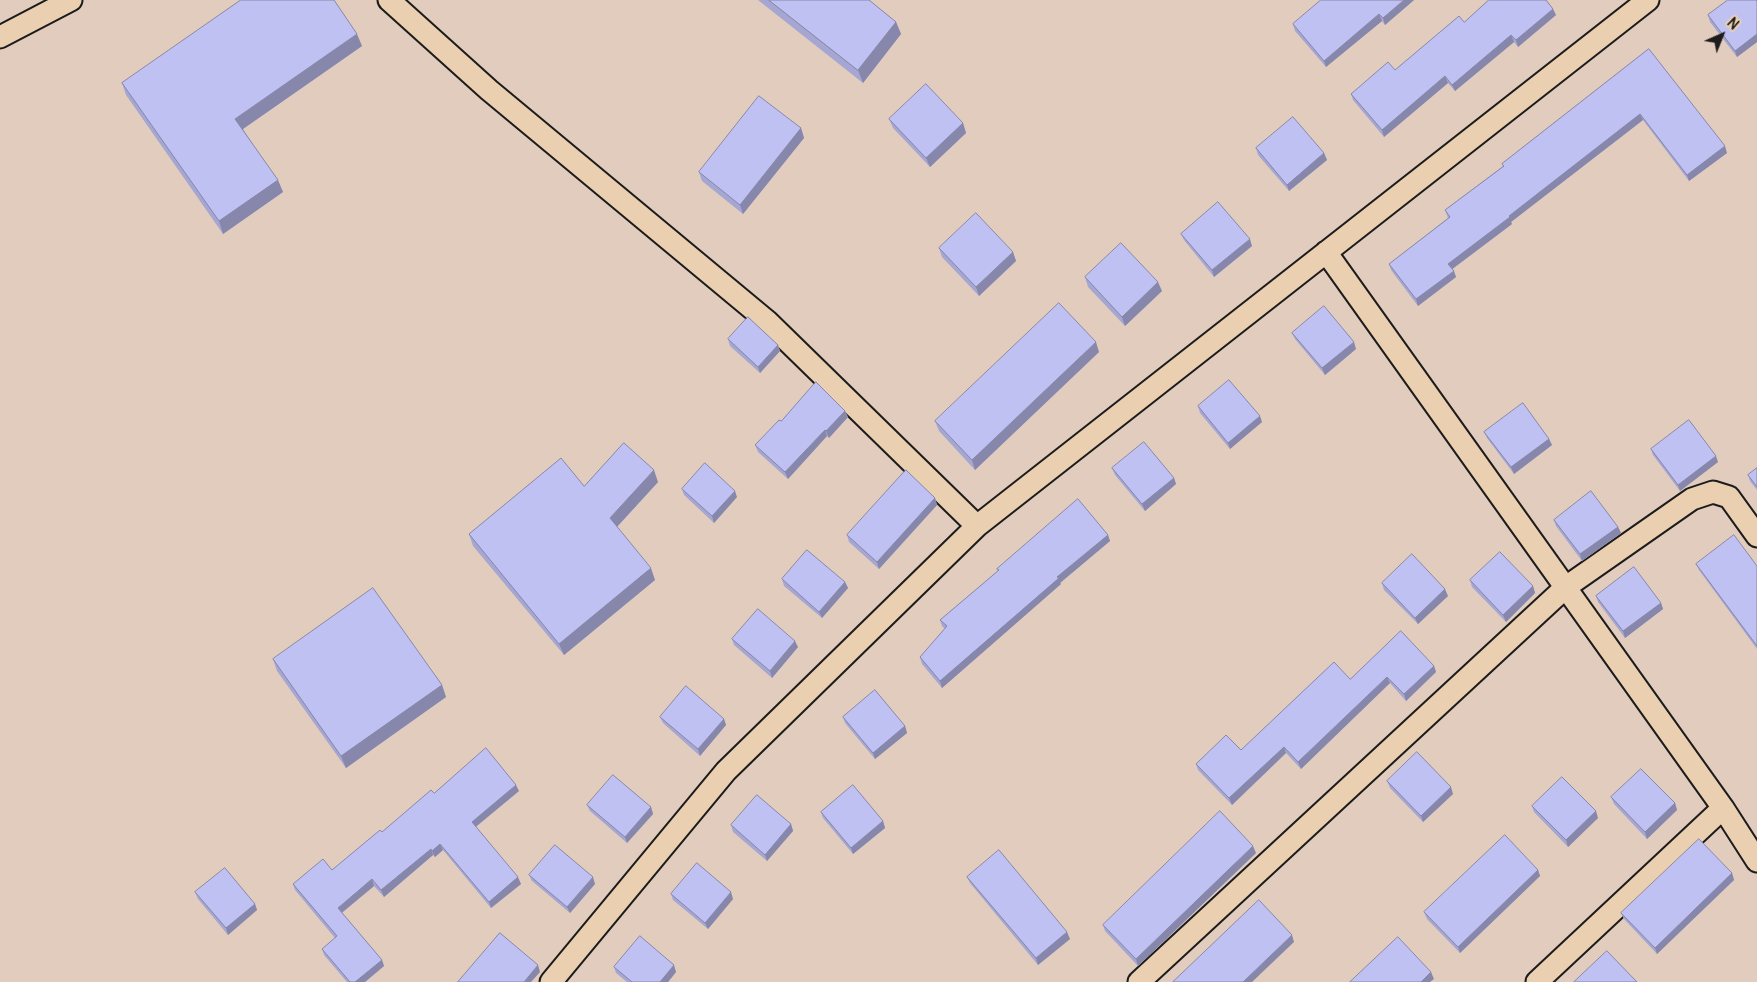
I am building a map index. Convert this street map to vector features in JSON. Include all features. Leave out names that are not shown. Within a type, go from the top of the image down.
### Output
[{"type":"street","points":[[0,37],[71,0]]},
{"type":"street","points":[[389,0],[489,90],[767,321],[977,526]]},
{"type":"street","points":[[551,982],[726,771],[977,526],[1648,0]]},
{"type":"street","points":[[1326,252],[1723,808],[1757,861]]},
{"type":"street","points":[[1139,982],[1566,587],[1692,499],[1713,492],[1729,497],[1757,536]]},
{"type":"street","points":[[1537,982],[1723,808]]},
{"type":"building","points":[[241,0],[334,0],[357,34],[235,119],[278,180],[219,221],[122,83]]},
{"type":"building","points":[[769,0],[869,0],[896,22],[858,70]]},
{"type":"building","points":[[1321,0],[1404,0],[1383,18],[1379,14],[1324,61],[1293,24]]},
{"type":"building","points":[[1489,0],[1546,0],[1553,9],[1516,40],[1511,35],[1452,85],[1445,76],[1382,130],[1351,94],[1388,62],[1395,70],[1459,16],[1464,22]]},
{"type":"building","points":[[1728,0],[1757,1],[1757,34],[1735,51],[1708,15]]},
{"type":"building","points":[[1649,49],[1725,146],[1687,175],[1640,114],[1448,264],[1454,271],[1416,299],[1389,264],[1450,217],[1445,210],[1504,166],[1502,164]]},
{"type":"building","points":[[926,84],[963,123],[926,158],[889,119]]},
{"type":"building","points":[[759,96],[801,128],[740,205],[699,172]]},
{"type":"building","points":[[1293,117],[1324,153],[1287,185],[1256,148]]},
{"type":"building","points":[[1218,202],[1250,239],[1212,270],[1181,234]]},
{"type":"building","points":[[976,213],[1013,252],[976,287],[939,248]]},
{"type":"building","points":[[1121,243],[1158,282],[1122,317],[1085,277]]},
{"type":"building","points":[[1059,303],[1096,342],[972,460],[935,421]]},
{"type":"building","points":[[1324,306],[1354,342],[1322,368],[1292,333]]},
{"type":"building","points":[[748,317],[778,345],[758,367],[728,339]]},
{"type":"building","points":[[1229,380],[1260,416],[1228,443],[1198,406]]},
{"type":"building","points":[[816,382],[845,411],[785,472],[755,445],[779,420],[781,421]]},
{"type":"building","points":[[1523,403],[1549,439],[1511,467],[1484,432]]},
{"type":"building","points":[[1689,420],[1716,456],[1678,485],[1651,449]]},
{"type":"building","points":[[1144,442],[1174,478],[1142,504],[1112,468]]},
{"type":"building","points":[[624,443],[654,470],[610,518],[651,568],[559,644],[469,534],[561,458],[584,486]]},
{"type":"building","points":[[705,463],[735,491],[712,516],[682,489]]},
{"type":"building","points":[[1757,468],[1757,487],[1748,475]]},
{"type":"building","points":[[906,470],[935,498],[877,562],[847,535]]},
{"type":"building","points":[[1591,491],[1618,527],[1580,554],[1554,520]]},
{"type":"building","points":[[1078,499],[1108,535],[1057,577],[1059,578],[940,681],[920,657],[947,626],[940,620]]},
{"type":"building","points":[[1734,535],[1757,566],[1757,646],[1696,564]]},
{"type":"building","points":[[807,550],[845,582],[819,612],[782,579]]},
{"type":"building","points":[[1500,552],[1533,586],[1503,615],[1470,580]]},
{"type":"building","points":[[1412,554],[1445,589],[1415,618],[1382,583]]},
{"type":"building","points":[[1634,567],[1661,603],[1623,631],[1596,596]]},
{"type":"building","points":[[373,588],[442,685],[341,756],[273,659]]},
{"type":"building","points":[[758,609],[795,641],[770,671],[732,639]]},
{"type":"building","points":[[1401,631],[1434,666],[1404,694],[1387,677],[1298,762],[1284,747],[1229,798],[1196,764],[1226,735],[1241,750],[1334,662],[1350,679]]},
{"type":"building","points":[[686,686],[724,719],[698,749],[660,717]]},
{"type":"building","points":[[875,690],[905,726],[873,753],[843,717]]},
{"type":"building","points":[[486,748],[516,785],[472,822],[518,877],[489,902],[440,844],[432,851],[431,849],[381,890],[372,879],[338,908],[382,960],[355,982],[350,982],[322,949],[337,936],[293,884],[323,859],[332,870],[380,830],[382,832],[431,790],[434,793]]},
{"type":"building","points":[[1417,752],[1451,787],[1421,816],[1387,781]]},
{"type":"building","points":[[1641,769],[1675,803],[1645,832],[1611,797]]},
{"type":"building","points":[[613,775],[651,807],[625,837],[587,805]]},
{"type":"building","points":[[1562,777],[1596,811],[1566,840],[1532,806]]},
{"type":"building","points":[[853,785],[883,821],[851,848],[821,812]]},
{"type":"building","points":[[757,795],[791,824],[765,855],[731,825]]},
{"type":"building","points":[[1220,811],[1253,846],[1136,959],[1103,925]]},
{"type":"building","points":[[1505,835],[1538,870],[1458,947],[1424,912]]},
{"type":"building","points":[[1699,839],[1732,873],[1655,948],[1621,913]]},
{"type":"building","points":[[555,845],[593,877],[567,907],[529,875]]},
{"type":"building","points":[[999,850],[1067,932],[1036,958],[967,877]]},
{"type":"building","points":[[697,863],[731,892],[705,923],[671,894]]},
{"type":"building","points":[[225,868],[255,904],[226,928],[195,892]]},
{"type":"building","points":[[1259,900],[1292,935],[1243,982],[1173,982]]},
{"type":"building","points":[[500,933],[538,965],[524,982],[458,982]]},
{"type":"building","points":[[640,936],[674,965],[660,982],[632,982],[614,967]]},
{"type":"building","points":[[1398,937],[1431,972],[1421,982],[1350,982]]},
{"type":"building","points":[[1607,951],[1637,982],[1574,982]]}]
